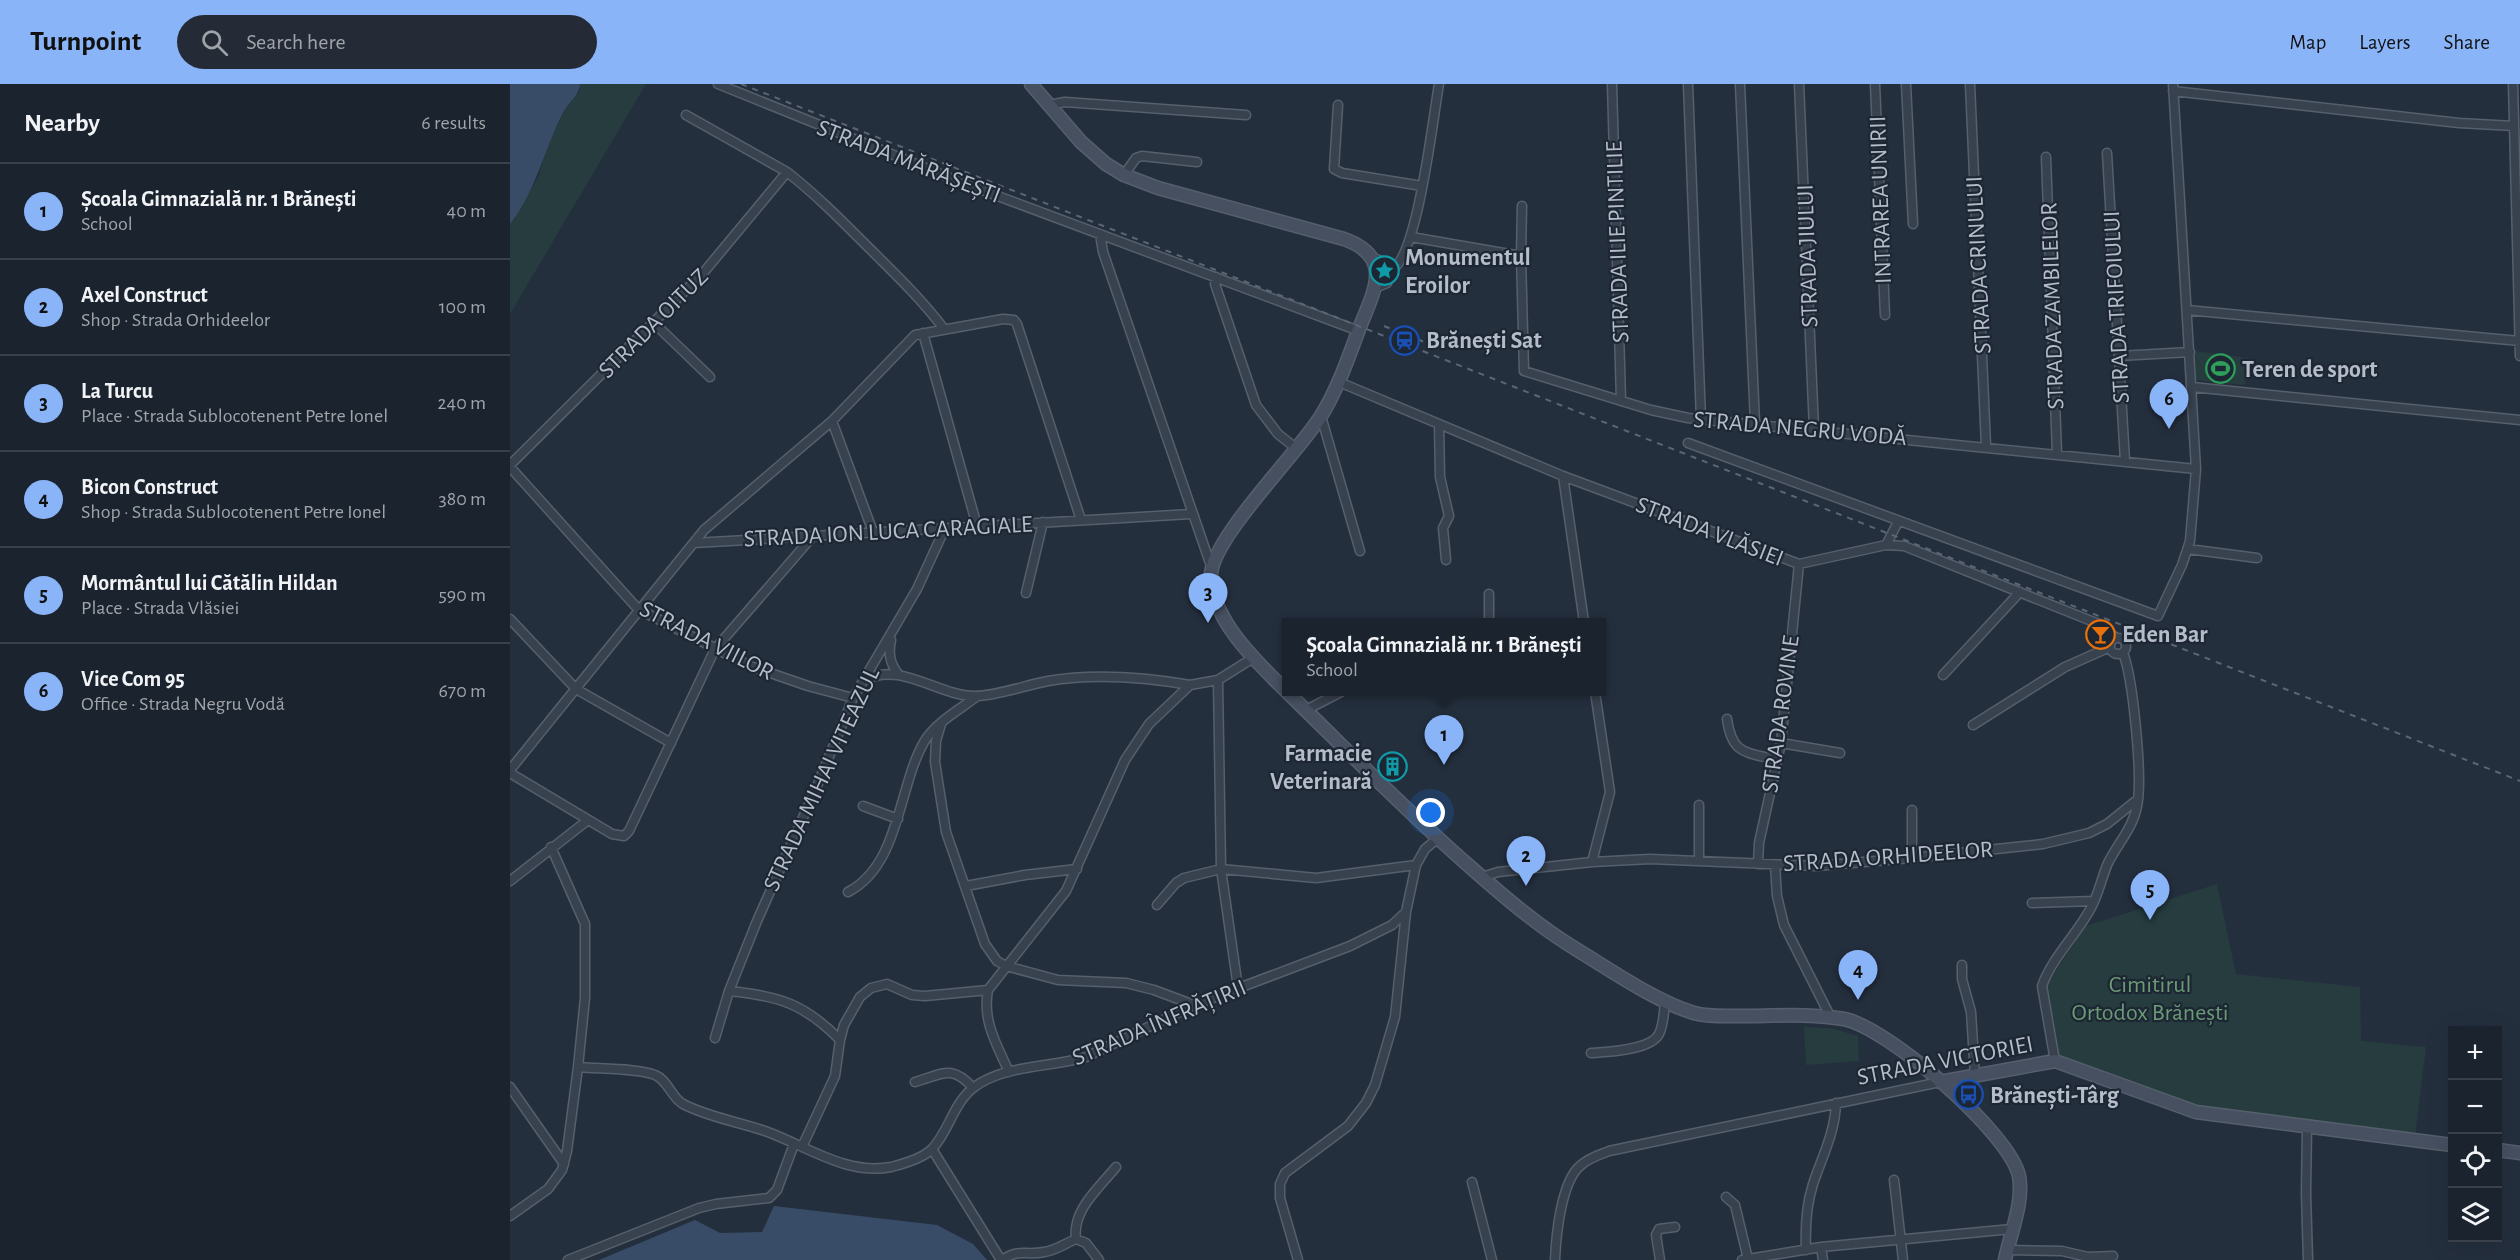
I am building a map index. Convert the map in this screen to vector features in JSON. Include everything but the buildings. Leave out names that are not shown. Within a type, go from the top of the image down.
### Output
[{"type":"main road","points":[[1031,84],[1093,154],[1124,175],[1167,191],[1344,239],[1363,248],[1373,258],[1377,271],[1375,288],[1339,382],[1321,416],[1297,449],[1224,540],[1212,569],[1212,585],[1218,604],[1234,634],[1253,658],[1282,686]]},
{"type":"main road","points":[[1292,696],[1437,839],[1562,941],[1665,1000],[1704,1015],[1848,1020],[1866,1027],[1940,1082],[1985,1124],[2013,1159],[2020,1182],[2006,1255]]},
{"type":"main road","name":"STRADA VICTORIEI","points":[[1940,1082],[2044,1061],[2055,1061],[2196,1112],[2448,1144]]},
{"type":"main road","points":[[2502,1151],[2520,1153]]},
{"type":"street","name":"STRADA MĂRĂȘEȘTI","points":[[718,84],[832,132],[1359,331]]},
{"type":"street","points":[[1375,288],[1387,283],[1400,262],[1411,237],[1439,84]]},
{"type":"street","name":"STRADA ILIE PINTILIE","points":[[1612,84],[1621,401]]},
{"type":"street","points":[[1688,84],[1701,419]]},
{"type":"street","points":[[1740,84],[1755,423]]},
{"type":"street","name":"STRADA JIULUI","points":[[1799,84],[1814,429]]},
{"type":"street","name":"INTRAREA UNIRII","points":[[1875,84],[1885,315]]},
{"type":"street","points":[[1906,84],[1913,224]]},
{"type":"street","name":"STRADA CRINULUI","points":[[1970,84],[1986,446]]},
{"type":"street","points":[[2513,84],[2520,356]]},
{"type":"street","points":[[1688,443],[2157,616],[2188,549],[2196,469],[2173,87],[2485,126],[2514,126]]},
{"type":"street","points":[[1049,105],[1065,102],[1246,115]]},
{"type":"street","points":[[1338,105],[1334,169],[1342,173],[1422,186]]},
{"type":"street","points":[[686,115],[787,172],[819,198],[928,308],[944,328]]},
{"type":"street","name":"STRADA TRIFOIULUI","points":[[2107,153],[2126,461]]},
{"type":"street","points":[[1124,175],[1136,158],[1142,156],[1197,162]]},
{"type":"street","name":"STRADA ZAMBILELOR","points":[[2046,158],[2057,454]]},
{"type":"street","name":"STRADA OITUZ","points":[[510,466],[704,272],[787,172]]},
{"type":"street","name":"STRADA NEGRU VODĂ","points":[[1522,206],[1524,371],[1621,401],[1670,414],[1701,419],[2196,469]]},
{"type":"street","points":[[1100,234],[1103,252],[1191,514],[1212,569]]},
{"type":"street","points":[[1411,237],[1521,256]]},
{"type":"street","points":[[1373,258],[1388,263],[1394,269]]},
{"type":"street","points":[[1216,277],[1215,284],[1256,405],[1278,434],[1297,449]]},
{"type":"street","points":[[2187,310],[2520,341]]},
{"type":"street","name":"STRADA ION LUCA CARAGIALE","points":[[510,772],[638,609],[694,543],[721,514],[832,421],[915,335],[1009,318],[1017,324],[1081,520]]},
{"type":"street","points":[[654,322],[710,377]]},
{"type":"street","points":[[924,333],[977,526]]},
{"type":"street","points":[[2119,356],[2190,352]]},
{"type":"street","name":"STRADA VLĂSIEI","points":[[1339,382],[1563,476],[1798,564],[1886,545],[1904,546],[2099,624],[2116,638]]},
{"type":"street","points":[[2192,387],[2520,420]]},
{"type":"street","points":[[1321,416],[1360,551]]},
{"type":"street","points":[[832,421],[873,532]]},
{"type":"street","points":[[1439,424],[1440,477],[1449,516],[1443,528],[1446,560]]},
{"type":"street","name":"STRADA VIILOR","points":[[510,466],[638,609],[715,649],[777,676],[853,698]]},
{"type":"street","points":[[1563,476],[1583,618]]},
{"type":"street","name":"STRADA ION LUCA CARAGIALE","points":[[694,543],[1191,514]]},
{"type":"street","points":[[1026,593],[1043,522]]},
{"type":"street","points":[[1886,545],[1899,522]]},
{"type":"street","name":"STRADA MIHAI VITEAZUL","points":[[715,1038],[729,991],[853,698],[917,589],[945,528]]},
{"type":"street","points":[[510,772],[588,820],[618,836],[624,836],[629,831],[715,649],[813,536]]},
{"type":"street","points":[[2188,549],[2257,558]]},
{"type":"street","name":"STRADA ROVINE","points":[[1758,864],[1759,843],[1781,743],[1798,564]]},
{"type":"street","points":[[1943,675],[2020,592]]},
{"type":"street","points":[[1489,594],[1489,618]]},
{"type":"street","points":[[510,619],[576,689],[671,743]]},
{"type":"street","points":[[892,632],[889,658],[892,667],[899,675]]},
{"type":"street","points":[[1973,725],[2066,666],[2110,647],[2116,638],[2125,641],[2127,646],[2123,653],[2127,666],[2135,729],[2138,798],[2131,826],[2110,859],[2094,901],[2042,986],[2055,1061]]},
{"type":"street","points":[[2110,647],[2115,653],[2123,653]]},
{"type":"street","points":[[862,682],[879,674],[899,675],[948,691],[976,697],[1048,681],[1082,677],[1125,677],[1190,685],[1218,680],[1253,658]]},
{"type":"street","points":[[1218,680],[1221,868],[1238,988]]},
{"type":"street","points":[[1009,1072],[987,1022],[988,990],[1054,909],[1077,869],[1133,746],[1149,724],[1190,685]]},
{"type":"street","points":[[1306,710],[1333,696]]},
{"type":"street","points":[[1592,862],[1611,792],[1595,696]]},
{"type":"street","points":[[848,892],[862,884],[873,869],[897,819],[920,749],[929,734],[976,697]]},
{"type":"street","points":[[1727,719],[1730,738],[1737,747],[1748,753],[1777,760]]},
{"type":"street","points":[[941,724],[936,741],[935,762],[940,808],[946,832],[985,944],[997,961],[1006,966],[1058,980],[1126,983],[1154,990],[1194,1005]]},
{"type":"street","points":[[1781,743],[1840,753]]},
{"type":"street","name":"STRADA ORHIDEELOR","points":[[1482,877],[1498,872],[1592,862],[1650,859],[1816,866],[2043,844],[2071,838],[2107,824],[2138,798]]},
{"type":"street","points":[[1699,805],[1699,861]]},
{"type":"street","points":[[863,806],[897,819]]},
{"type":"street","points":[[1912,810],[1912,858]]},
{"type":"street","points":[[510,880],[588,820]]},
{"type":"street","points":[[1298,1260],[1280,1198],[1280,1184],[1285,1173],[1348,1126],[1366,1103],[1375,1085],[1391,1037],[1399,996],[1406,912],[1416,865],[1425,849],[1437,839]]},
{"type":"street","points":[[510,1216],[530,1204],[548,1189],[564,1164],[578,1067],[585,998],[585,924],[551,847]]},
{"type":"street","points":[[1157,905],[1184,878],[1221,868],[1316,878],[1416,865]]},
{"type":"street","points":[[1775,865],[1777,896],[1784,925],[1831,1018]]},
{"type":"street","points":[[966,886],[1025,875],[1077,869]]},
{"type":"street","points":[[2032,903],[2094,901]]},
{"type":"street","name":"STRADA ÎNFRĂȚIRII","points":[[932,1149],[961,1102],[973,1088],[1009,1072],[1070,1062],[1086,1056],[1194,1005],[1350,946],[1392,925],[1406,912]]},
{"type":"street","points":[[1962,965],[1963,987],[1971,1012],[1975,1076]]},
{"type":"street","points":[[568,1260],[699,1208],[769,1198],[777,1190],[835,1076],[840,1040],[848,1018],[856,1002],[871,988],[887,984],[912,995],[925,996],[988,990]]},
{"type":"street","points":[[729,991],[772,996],[793,1004],[814,1017],[840,1040]]},
{"type":"street","points":[[1591,1053],[1608,1052],[1650,1043],[1659,1034],[1665,1000]]},
{"type":"street","points":[[578,1067],[652,1074],[663,1081],[678,1101],[691,1108],[768,1132],[840,1161],[876,1168],[902,1163],[932,1149],[1001,1260],[1020,1251],[1048,1252],[1076,1239],[1086,1243],[1099,1260]]},
{"type":"street","points":[[915,1082],[955,1073],[964,1078],[973,1088]]},
{"type":"street","name":"STRADA VICTORIEI","points":[[1555,1260],[1567,1189],[1573,1173],[1591,1158],[1609,1151],[1940,1082]]},
{"type":"street","points":[[510,1087],[564,1164]]},
{"type":"street","points":[[1806,1250],[1808,1204],[1830,1138],[1836,1103]]},
{"type":"street","points":[[2307,1127],[2308,1260]]},
{"type":"street","points":[[1076,1239],[1074,1228],[1077,1215],[1116,1167]]},
{"type":"street","points":[[1894,1180],[1903,1260]]},
{"type":"street","points":[[1472,1182],[1492,1260]]},
{"type":"street","points":[[1726,1197],[1735,1205],[1750,1259],[1821,1247],[2012,1229]]},
{"type":"street","points":[[1660,1260],[1656,1235],[1659,1229],[1675,1227]]},
{"type":"street","points":[[1821,1247],[1823,1260]]},
{"type":"street","points":[[2006,1255],[2062,1251],[2088,1257],[2113,1256]]},
{"type":"green space","points":[[580,84],[646,84],[510,314],[510,224],[538,178],[548,143],[566,108],[580,91]]},
{"type":"green space","name":"Teren de sport","points":[[2194,351],[2248,358],[2245,385],[2195,380]]},
{"type":"green space","name":"Cimitirul Ortodox Brănești","points":[[2217,884],[2236,974],[2360,987],[2361,1041],[2426,1047],[2415,1136],[2198,1109],[2056,1059],[2044,988],[2086,926]]},
{"type":"green space","points":[[1804,1027],[1831,1028],[1858,1036],[1859,1061],[1806,1065]]},
{"type":"water","points":[[510,84],[580,84],[576,95],[557,125],[527,197],[510,224]]},
{"type":"water","points":[[774,1206],[937,1225],[973,1244],[987,1260],[599,1260],[695,1220],[720,1233],[762,1232]]},
{"type":"railway","points":[[741,84],[2520,781]]},
{"type":"railway","points":[[1384,326],[1437,347]]},
{"type":"place","name":"Monumentul Eroilor","points":[[1384,271]]},
{"type":"place","name":"Brănești Sat","points":[[1405,340]]},
{"type":"place","name":"Teren de sport","points":[[2221,369]]},
{"type":"place","name":"Vice Com 95","points":[[2169,429]]},
{"type":"place","name":"La Turcu","points":[[1208,623]]},
{"type":"place","name":"Eden Bar","points":[[2101,634]]},
{"type":"place","name":"Școala Gimnazială nr. 1 Brănești","points":[[1444,765]]},
{"type":"place","name":"Farmacie Veterinară","points":[[1393,767]]},
{"type":"place","name":"Axel Construct","points":[[1526,886]]},
{"type":"place","name":"Mormântul lui Cătălin Hildan","points":[[2150,920]]},
{"type":"place","name":"Bicon Construct","points":[[1858,1000]]},
{"type":"place","name":"Brănești-Târg","points":[[1969,1095]]}]
